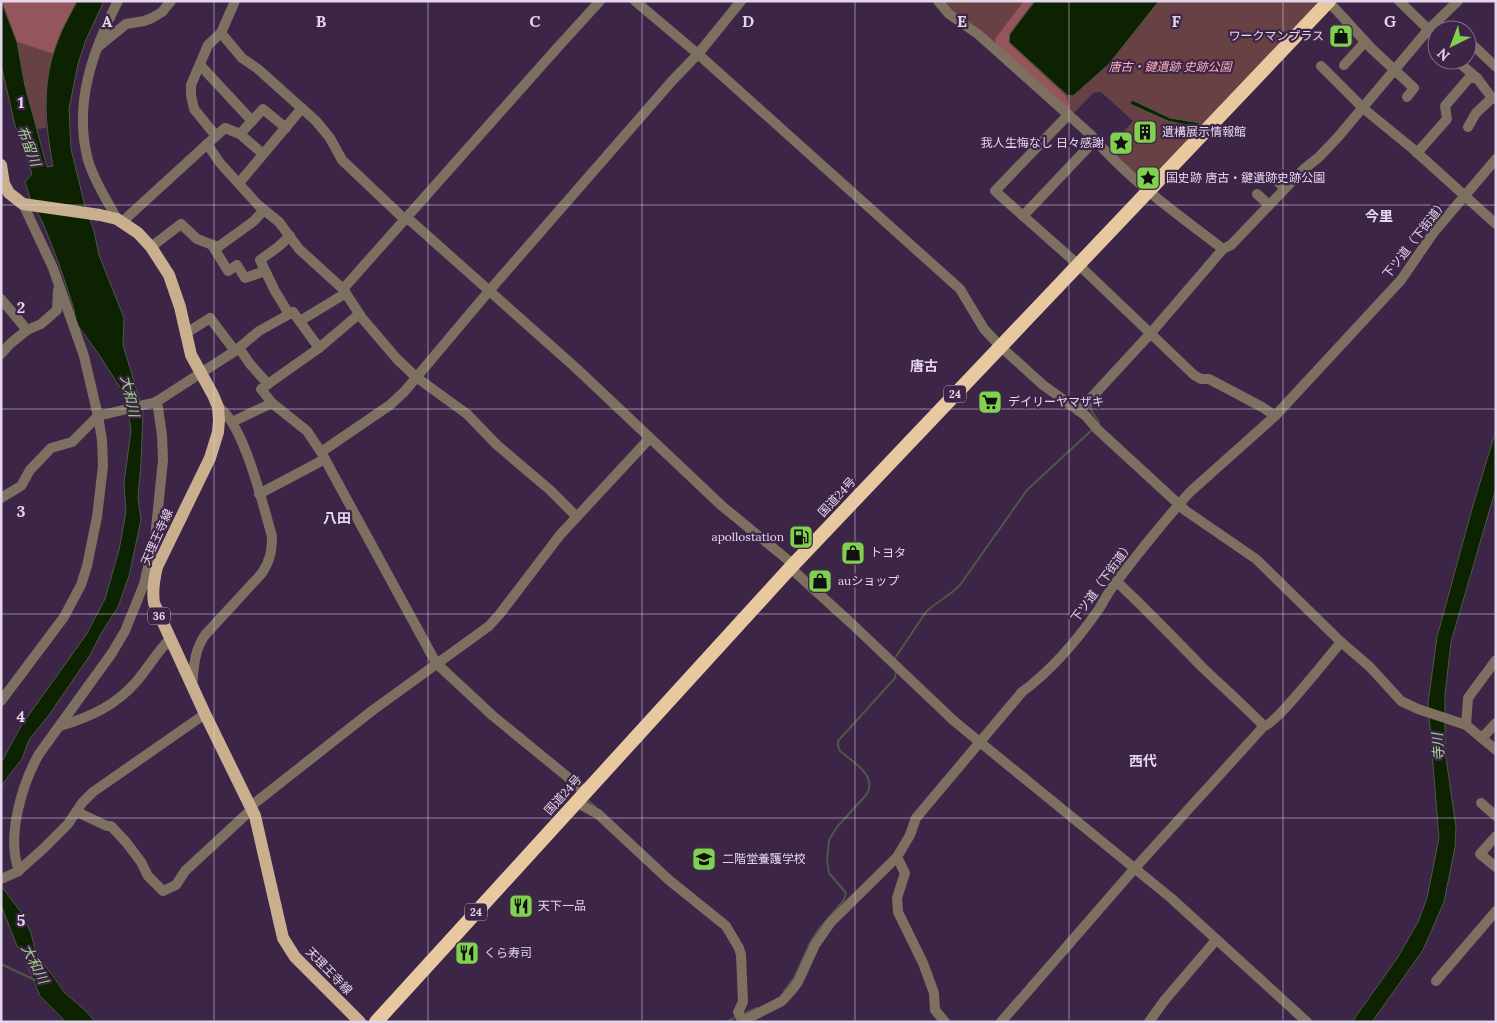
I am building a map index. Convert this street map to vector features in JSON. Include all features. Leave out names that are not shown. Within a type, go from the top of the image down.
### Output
[{"type":"highway","name":"国道24号","points":[[376,1022],[792,566],[1329,2]]},
{"type":"main road","points":[[1,166],[4,184],[9,193],[25,204]]},
{"type":"main road","name":"天理王寺線","points":[[25,204],[100,215],[120,220],[138,233],[151,247],[169,275],[180,307],[191,355],[218,407],[218,432],[210,458],[157,567],[152,592],[154,603],[255,816],[284,938],[295,956],[360,1022]]},
{"type":"street","points":[[118,1],[96,48],[86,80],[84,130],[86,151],[92,171],[120,220],[225,128],[240,134],[263,154]]},
{"type":"street","points":[[96,48],[126,24],[144,21],[162,12],[171,1]]},
{"type":"street","points":[[216,136],[192,103],[191,85],[208,45],[221,33],[234,5],[224,1]]},
{"type":"street","points":[[300,321],[344,291],[600,1]]},
{"type":"street","points":[[635,1],[698,54],[960,289],[984,329],[1001,347],[1043,385],[1079,411],[1186,512],[1256,559],[1341,642],[1370,667],[1401,701],[1418,709],[1462,723],[1496,750]]},
{"type":"street","points":[[259,494],[323,456],[390,405],[672,81],[698,54],[741,1]]},
{"type":"street","points":[[938,1],[949,14],[979,35],[1068,115],[1095,140],[1106,154],[1149,192],[1223,249]]},
{"type":"street","points":[[1399,1],[1427,29]]},
{"type":"street","points":[[1329,2],[1365,42],[1414,88],[1407,97]]},
{"type":"street","points":[[1437,20],[1452,3]]},
{"type":"street","points":[[1079,411],[1152,335],[1223,249],[1231,245],[1364,109],[1427,31]]},
{"type":"street","points":[[221,33],[242,58],[258,69],[323,128],[342,160],[400,215],[412,222],[600,391],[722,506],[788,560],[796,573],[979,743],[1171,898],[1307,1022]]},
{"type":"street","points":[[1344,65],[1365,42]]},
{"type":"street","points":[[1477,49],[1496,67]]},
{"type":"street","points":[[200,65],[252,121]]},
{"type":"street","points":[[1321,66],[1364,109],[1418,153],[1496,224]]},
{"type":"street","points":[[1468,70],[1477,78],[1494,99],[1476,113],[1468,127]]},
{"type":"street","points":[[1418,153],[1447,119],[1445,106],[1469,78],[1477,78]]},
{"type":"street","points":[[239,183],[302,108]]},
{"type":"street","points":[[240,134],[263,109],[286,128]]},
{"type":"street","points":[[1068,115],[995,191],[1078,265],[1200,379],[1209,379],[1275,416]]},
{"type":"street","points":[[1023,216],[1095,140]]},
{"type":"street","points":[[207,144],[220,163],[264,210],[279,222],[309,259],[344,291],[359,314],[393,355],[416,377],[467,414],[497,445],[550,490],[576,517]]},
{"type":"street","name":"下ツ道（下街道）","points":[[741,1018],[782,1001],[798,982],[815,946],[831,922],[897,857],[910,835],[916,818],[1022,692],[1035,682],[1070,646],[1142,548],[1190,492],[1275,416],[1401,280],[1434,232],[1496,160]]},
{"type":"street","points":[[1272,177],[1285,188]]},
{"type":"street","points":[[1256,194],[1269,205]]},
{"type":"street","points":[[1,701],[64,617],[81,585],[95,527],[103,466],[99,416],[84,356],[53,268],[25,204]]},
{"type":"street","points":[[151,247],[181,224],[197,239],[218,246],[254,222],[264,210]]},
{"type":"street","points":[[289,314],[260,260],[290,236]]},
{"type":"street","points":[[212,245],[228,271],[237,265],[245,278],[265,271]]},
{"type":"street","points":[[1,354],[27,330],[41,324],[57,310],[59,300],[58,282]]},
{"type":"street","points":[[1,299],[27,330]]},
{"type":"street","points":[[1,498],[21,486],[30,470],[51,448],[72,442],[99,416],[157,402],[237,350],[259,332],[293,312],[319,348]]},
{"type":"street","points":[[359,314],[319,348],[261,389],[272,404],[307,431],[323,456],[436,663],[669,880],[726,926],[739,948],[742,962],[743,1002],[741,1018]]},
{"type":"street","points":[[185,334],[210,318],[268,384]]},
{"type":"street","points":[[18,871],[15,853],[19,801],[31,768],[39,754],[112,653],[132,615],[144,584],[155,538],[163,460],[162,435],[157,402]]},
{"type":"street","points":[[232,422],[272,404]]},
{"type":"street","points":[[192,686],[194,660],[198,645],[204,635],[262,573],[271,556],[272,536],[240,436],[224,411],[218,407]]},
{"type":"street","points":[[77,812],[107,826],[111,826],[141,862],[148,876],[163,891],[176,885],[185,871],[251,807],[494,620],[551,545],[649,439]]},
{"type":"street","points":[[1117,582],[1159,621],[1264,726]]},
{"type":"street","points":[[60,726],[97,713],[111,705],[136,682],[170,639]]},
{"type":"street","points":[[1001,1022],[1135,868],[1264,726],[1269,725],[1282,713],[1341,642]]},
{"type":"street","points":[[1462,723],[1468,698],[1496,660]]},
{"type":"street","points":[[1,879],[18,871],[49,843],[68,824],[82,803],[93,792],[205,714]]},
{"type":"street","points":[[1482,738],[1496,723]]},
{"type":"street","points":[[1481,803],[1496,816]]},
{"type":"street","points":[[1496,836],[1480,854],[1496,868]]},
{"type":"street","points":[[897,857],[905,873],[897,898],[898,912],[924,962],[934,993],[936,1010],[944,1022]]},
{"type":"street","points":[[1436,981],[1496,911]]},
{"type":"street","points":[[1149,1022],[1164,1001],[1216,940]]},
{"type":"green space","name":"唐古・鍵遺跡 史跡公園","points":[[941,1],[1322,1],[1147,186],[1106,151],[1133,121],[1101,92],[1093,93],[1072,115],[950,12]]},
{"type":"green space","points":[[17,42],[54,54],[47,91],[46,128],[37,129],[25,86]]},
{"type":"shaded area","points":[[2,1],[77,1],[58,40],[54,54],[17,42]]},
{"type":"shaded area","points":[[1024,1],[1034,1],[1009,34],[1009,43],[1066,96],[1070,110],[996,47],[995,39]]},
{"type":"water","points":[[1,1],[17,42],[25,86],[47,167],[53,166],[48,134],[47,87],[58,40],[77,1],[104,1],[85,42],[78,64],[69,109],[71,149],[99,255],[124,318],[123,345],[143,411],[138,498],[141,520],[129,576],[118,607],[90,655],[49,715],[29,740],[22,759],[4,782],[1,790],[1,763],[21,726],[86,635],[105,599],[119,550],[126,512],[124,483],[131,430],[125,395],[76,323],[74,309],[59,264],[43,223],[30,198],[25,182],[32,174],[15,125],[1,65]]},
{"type":"water","points":[[1035,1],[1159,1],[1109,64],[1073,96],[1067,95],[1009,42],[1010,34]]},
{"type":"water","points":[[1132,100],[1170,118],[1200,123],[1196,127],[1168,121],[1130,104]]},
{"type":"water","name":"寺川","points":[[1496,430],[1496,488],[1451,642],[1445,695],[1445,751],[1456,827],[1455,847],[1444,902],[1423,950],[1372,1022],[1352,1022],[1398,957],[1418,922],[1427,898],[1439,838],[1428,703],[1437,637]]},
{"type":"water","name":"大和川","points":[[1,886],[21,912],[31,933],[36,953],[65,993],[87,1012],[95,1022],[66,1022],[40,996],[25,960],[25,955],[17,946],[1,905]]},
{"type":"waterway","points":[[1091,404],[1091,410],[1099,422],[1098,424]]},
{"type":"waterway","points":[[895,658],[926,612],[960,585],[1027,490],[1093,429]]},
{"type":"waterway","points":[[784,991],[794,978],[818,930],[844,900],[846,893],[829,873],[827,861],[829,840],[837,827],[867,794],[869,787],[866,775],[857,764],[840,751],[838,741],[895,678],[896,671]]},
{"type":"waterway","points":[[571,786],[579,793]]},
{"type":"waterway","points":[[586,799],[596,807]]},
{"type":"waterway","name":"大和川","points":[[1,964],[35,980]]},
{"type":"waterway","points":[[743,1014],[757,1008]]},
{"type":"waterway","points":[[726,1022],[736,1017]]},
{"type":"place","name":"ワークマンプラス","points":[[1341,36]]},
{"type":"place","name":"遺構展示情報館","points":[[1145,132]]},
{"type":"place","name":"我人生悔なし 日々感謝","points":[[1121,143]]},
{"type":"place","name":"国史跡 唐古・鍵遺跡史跡公園","points":[[1148,178]]},
{"type":"place","name":"デイリーヤマザキ","points":[[990,402]]},
{"type":"place","name":"apollostation","points":[[801,537]]},
{"type":"place","name":"トヨタ","points":[[853,553]]},
{"type":"place","name":"auショップ","points":[[820,581]]},
{"type":"place","name":"二階堂養護学校","points":[[704,859]]},
{"type":"place","name":"天下一品","points":[[521,906]]},
{"type":"place","name":"くら寿司","points":[[467,953]]},
{"type":"district","name":"今里","points":[[1379,216]]},
{"type":"district","name":"唐古","points":[[924,366]]},
{"type":"district","name":"八田","points":[[337,518]]},
{"type":"district","name":"西代","points":[[1143,761]]},
{"type":"water label","name":"布留川","points":[[29,146]]}]
